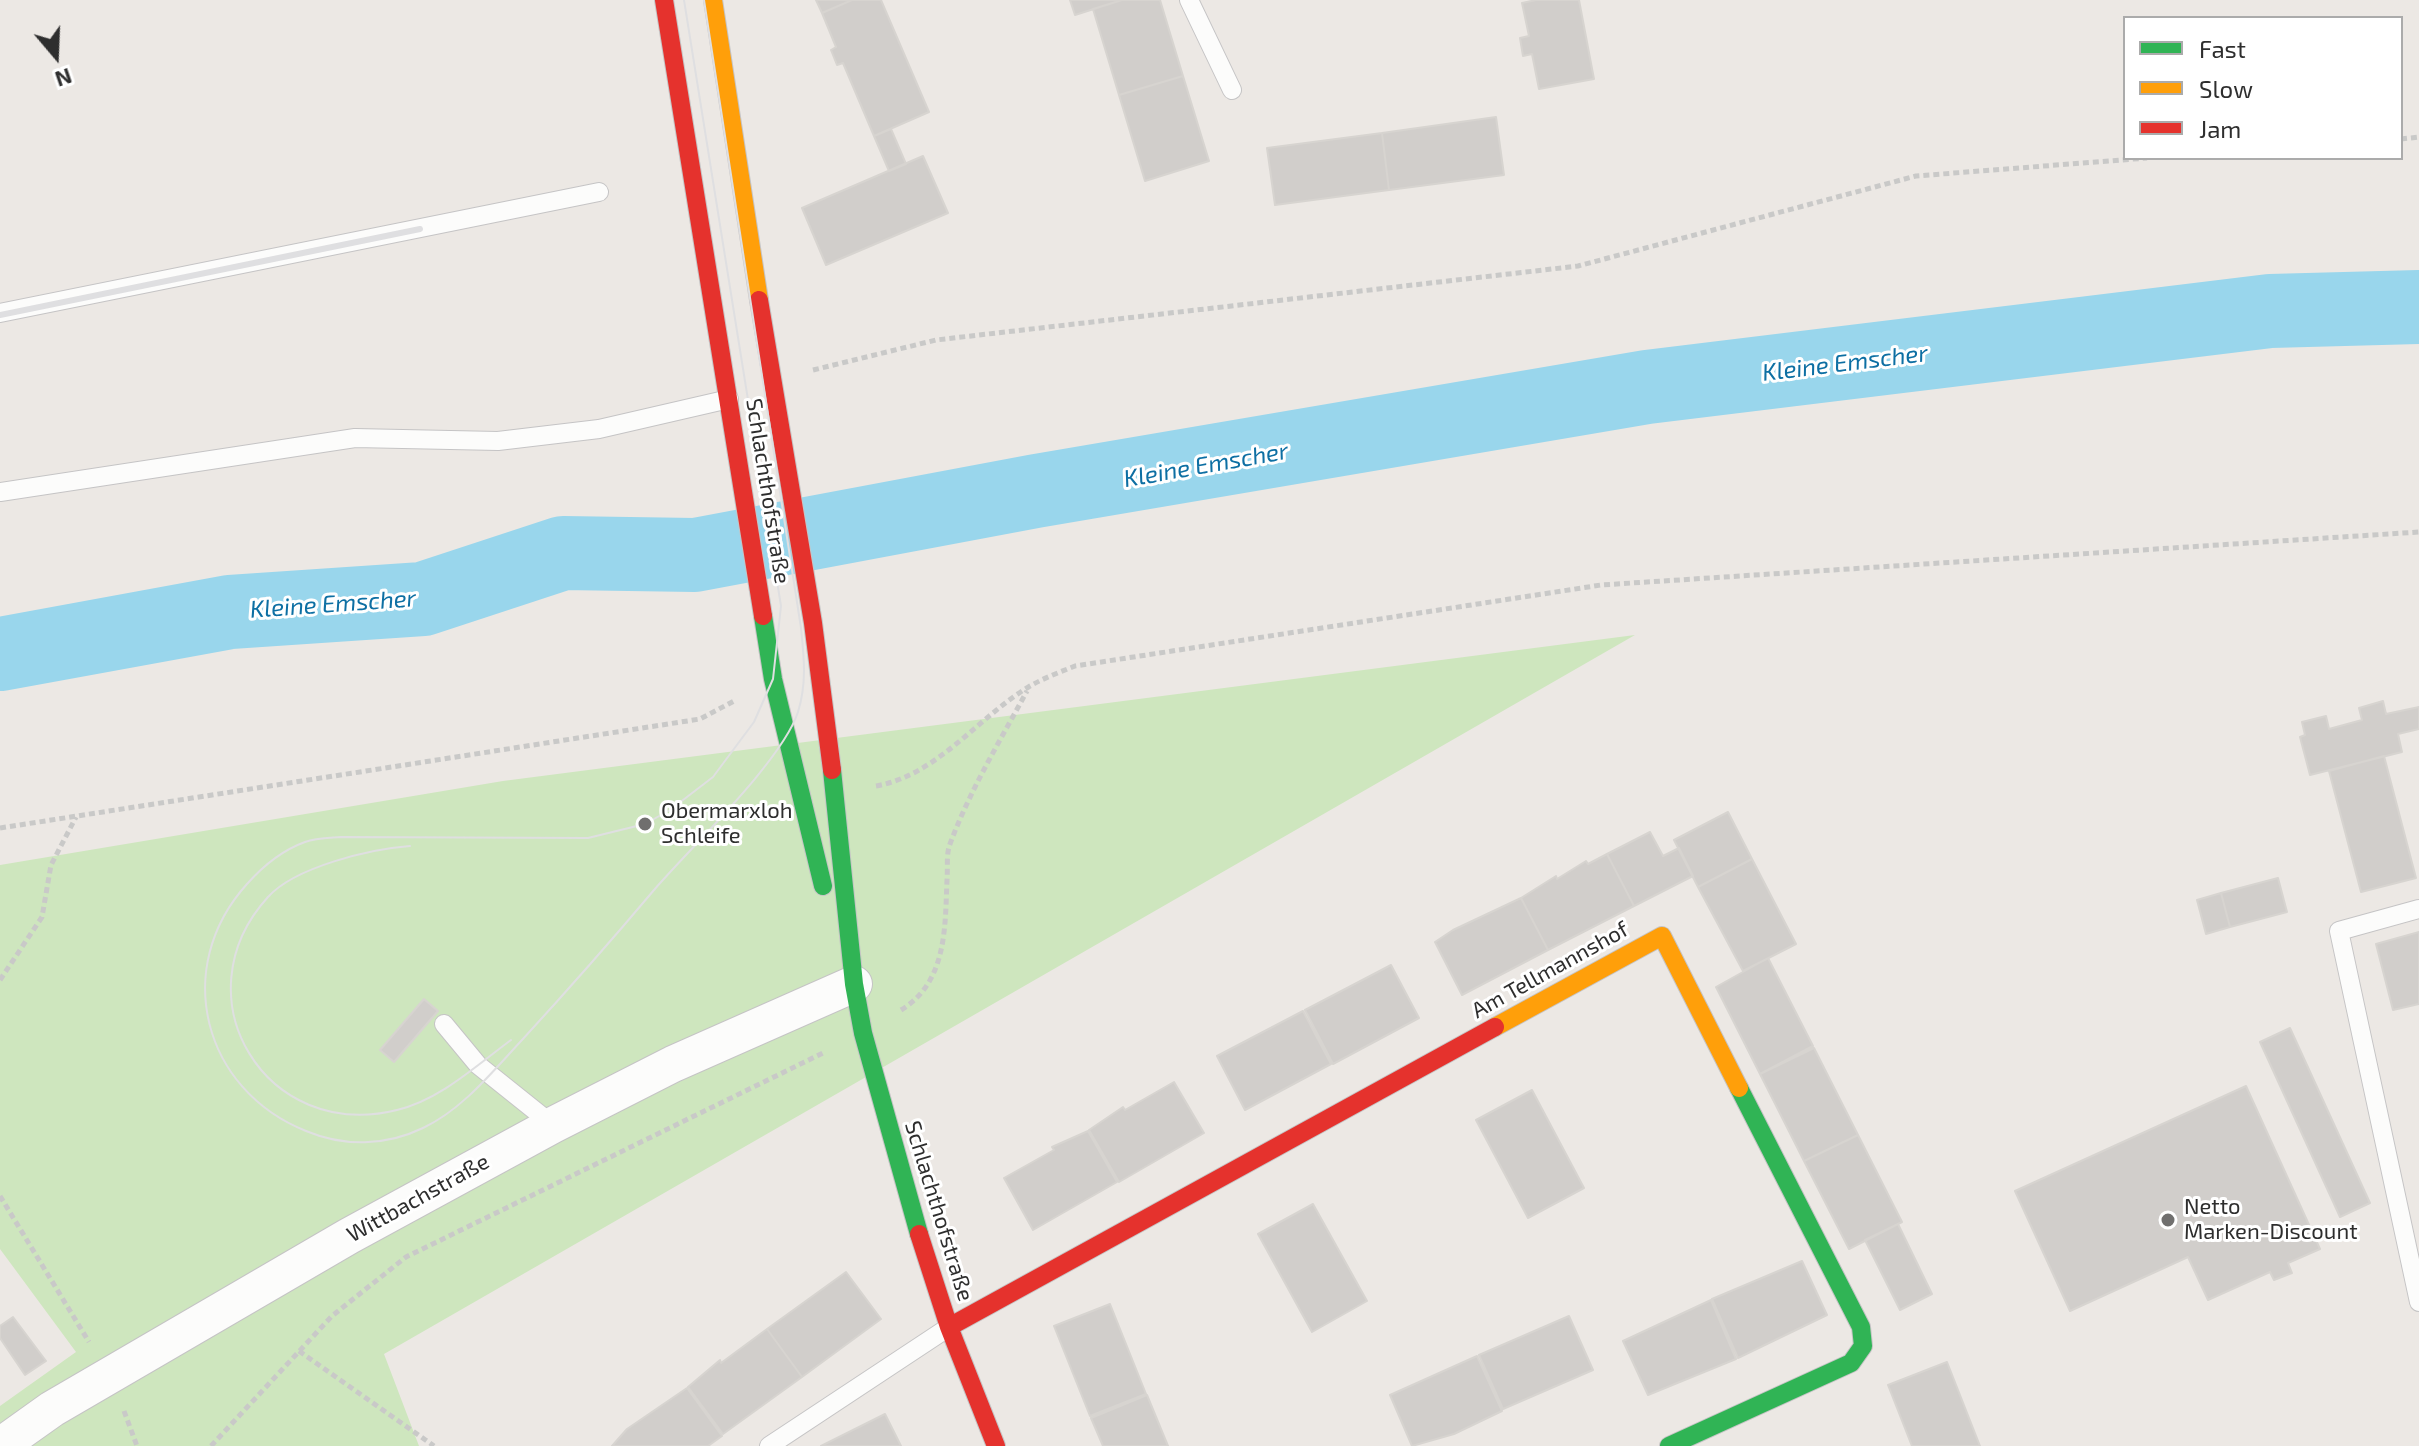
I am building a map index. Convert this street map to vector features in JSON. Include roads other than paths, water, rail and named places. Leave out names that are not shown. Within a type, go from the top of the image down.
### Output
[{"type":"street","name":"Schlachthofstraße","points":[[664,0],[773,679],[816,863],[854,984]]},
{"type":"street","name":"Schlachthofstraße","points":[[713,0],[772,387],[813,623],[835,793],[854,984],[863,1033],[900,1174],[949,1327],[996,1446]]},
{"type":"street","name":"Am Tellmannshof","points":[[949,1327],[1662,936],[1861,1327],[1863,1346],[1851,1363],[1669,1446]]},
{"type":"street","name":"Wittbachstraße","points":[[0,1446],[110,1376],[349,1236],[553,1125],[673,1064],[854,984]]},
{"type":"lane","points":[[1189,0],[1232,90]]},
{"type":"lane","points":[[0,313],[599,192]]},
{"type":"lane","points":[[0,492],[355,438],[498,441],[599,429],[729,399]]},
{"type":"lane","points":[[2419,909],[2339,931],[2419,1302]]},
{"type":"lane","points":[[444,1024],[478,1065],[553,1125]]},
{"type":"lane","points":[[769,1446],[789,1440],[949,1327]]},
{"type":"waterway","name":"Kleine Emscher","points":[[0,654],[230,612],[423,599],[563,553],[695,555],[1036,491],[1647,387],[2270,311],[2419,307]]},
{"type":"tram line","points":[[684,0],[781,606],[773,679],[754,722],[713,777],[670,810],[645,824],[588,838],[318,839],[289,849],[253,877],[223,917],[210,952],[205,988],[209,1024],[222,1057],[243,1087],[271,1112],[320,1136],[350,1142],[394,1138],[438,1120],[464,1100],[539,1022],[755,779],[789,732],[798,712],[804,680],[801,628],[704,0]]},
{"type":"tram line","points":[[410,846],[375,851],[314,868],[280,886],[268,897],[242,936],[231,977],[234,1017],[249,1053],[275,1083],[309,1105],[350,1114],[397,1110],[413,1105],[457,1081],[511,1040]]},
{"type":"railway","points":[[0,315],[420,229]]},
{"type":"place","name":"Obermarxloh Schleife","points":[[645,824]]},
{"type":"place","name":"Netto Marken-Discount","points":[[2168,1220]]}]
